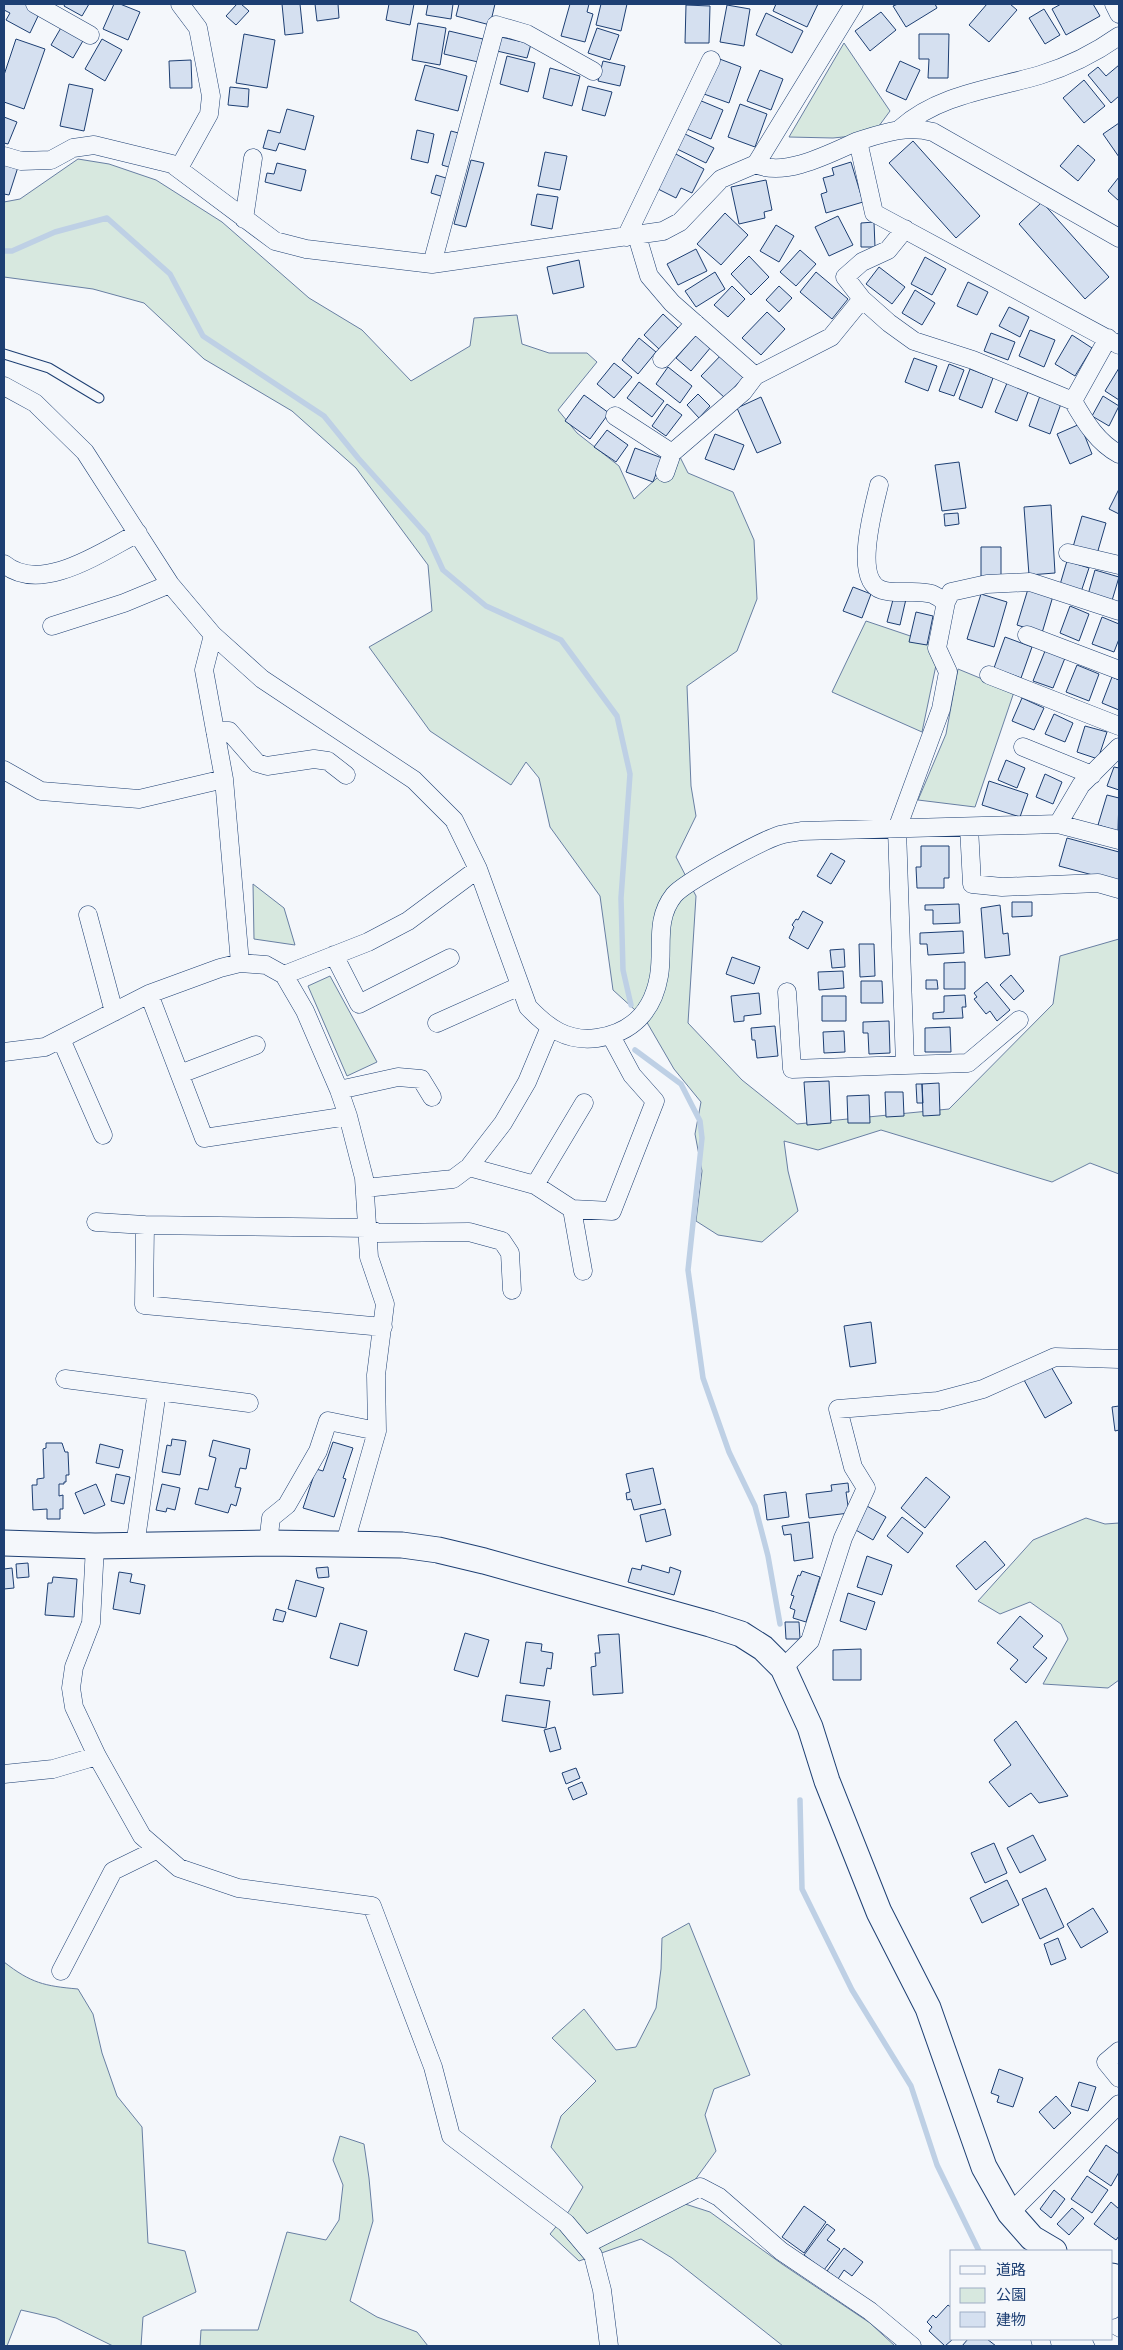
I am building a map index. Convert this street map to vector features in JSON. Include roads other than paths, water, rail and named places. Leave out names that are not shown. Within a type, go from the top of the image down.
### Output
[{"type":"street","points":[[35,4],[90,35]]},
{"type":"street","points":[[179,168],[209,114],[212,96],[198,28],[180,4]]},
{"type":"street","points":[[4,156],[21,161],[50,160],[73,148],[94,145],[172,164],[244,219],[275,240],[306,249],[432,264],[663,231],[680,222],[721,179],[756,164],[854,4]]},
{"type":"street","points":[[1114,4],[1119,14]]},
{"type":"street","points":[[432,264],[496,25],[527,34],[593,70]]},
{"type":"street","points":[[901,128],[916,115],[969,93],[1042,75],[1094,54],[1119,36]]},
{"type":"street","points":[[711,60],[631,236],[649,276],[672,303],[755,376]]},
{"type":"street","points":[[756,164],[764,168],[780,169],[821,157],[858,141],[901,128],[919,128],[932,132],[1119,238]]},
{"type":"street","points":[[858,141],[874,213],[1114,342],[1073,402]]},
{"type":"street","points":[[244,219],[253,158]]},
{"type":"street","points":[[905,229],[888,250],[862,262],[845,277],[862,299],[888,323],[914,341],[973,360],[1073,402],[1084,420],[1107,448],[1119,454]]},
{"type":"street","points":[[665,473],[672,454],[743,392],[755,376],[831,337],[862,299]]},
{"type":"street","points":[[662,359],[695,323]]},
{"type":"street","points":[[4,386],[35,403],[85,452],[170,584],[213,635],[262,679],[414,780],[454,820],[478,869],[528,1007],[561,1035],[583,1040],[611,1036],[639,1020],[653,997],[659,975],[660,931],[665,911],[674,894],[696,878],[779,836],[802,831],[1058,824],[1119,840]]},
{"type":"street","points":[[616,416],[672,454]]},
{"type":"street","points":[[878,485],[866,552],[868,574],[872,584],[882,590],[933,594],[946,602]]},
{"type":"street","points":[[4,564],[17,574],[28,576],[66,570],[138,533]]},
{"type":"street","points":[[1068,553],[1119,565]]},
{"type":"street","points":[[905,1065],[897,829],[941,709],[948,672],[937,648],[946,602],[951,592],[987,584],[1030,582],[1119,611]]},
{"type":"street","points":[[52,626],[124,604],[170,584]]},
{"type":"street","points":[[213,635],[204,670],[224,779],[240,962]]},
{"type":"street","points":[[1027,635],[1119,670]]},
{"type":"street","points":[[990,675],[1119,726]]},
{"type":"street","points":[[215,732],[229,731],[257,762],[267,766],[314,759],[328,760],[346,775]]},
{"type":"street","points":[[1023,747],[1092,775]]},
{"type":"street","points":[[1058,824],[1082,785],[1119,747]]},
{"type":"street","points":[[4,770],[41,791],[139,799],[224,779]]},
{"type":"street","points":[[969,827],[972,884],[1002,887],[1098,884],[1119,889]]},
{"type":"street","points":[[284,975],[368,942],[408,921],[478,869]]},
{"type":"street","points":[[88,915],[114,1012]]},
{"type":"street","points":[[334,955],[359,1004],[450,958]]},
{"type":"street","points":[[4,1052],[45,1047],[149,994],[240,962],[266,965],[284,975],[305,1011],[339,1090],[348,1116],[364,1178],[368,1257],[385,1304],[376,1375],[377,1431],[345,1544]]},
{"type":"street","points":[[437,1023],[520,986]]},
{"type":"street","points":[[786,992],[792,1069],[968,1063],[1019,1020]]},
{"type":"street","points":[[149,994],[204,1138],[348,1116]]},
{"type":"street","points":[[365,1188],[453,1179],[469,1167],[508,1115],[527,1082],[550,1027]]},
{"type":"street","points":[[469,1167],[535,1185],[572,1209],[612,1211],[655,1101],[632,1075],[611,1036]]},
{"type":"street","points":[[61,1039],[103,1135]]},
{"type":"street","points":[[180,1074],[256,1045]]},
{"type":"street","points":[[339,1090],[398,1077],[421,1079],[432,1097]]},
{"type":"street","points":[[535,1185],[584,1102]]},
{"type":"street","points":[[572,1209],[583,1270]]},
{"type":"street","points":[[96,1222],[144,1225],[367,1228],[378,1233],[469,1232],[502,1241],[510,1253],[512,1290]]},
{"type":"street","points":[[144,1225],[144,1305],[383,1327]]},
{"type":"street","points":[[782,1668],[810,1641],[844,1538],[866,1488],[853,1467],[838,1409],[938,1401],[982,1389],[1055,1357],[1119,1359]]},
{"type":"street","points":[[65,1379],[249,1403]]},
{"type":"street","points":[[135,1546],[157,1391]]},
{"type":"street","points":[[268,1543],[272,1518],[287,1505],[318,1451],[328,1421],[377,1431]]},
{"type":"street","points":[[4,1543],[95,1546],[268,1543],[402,1545],[438,1550],[484,1561],[710,1624],[741,1634],[763,1648],[782,1668],[810,1727],[827,1781],[879,1912],[928,2008],[984,2167],[1029,2244],[1050,2250]]},
{"type":"street","points":[[95,1546],[91,1623],[74,1667],[71,1688],[74,1707],[97,1756],[142,1836],[179,1868],[238,1888],[325,1898],[372,1906],[433,2068],[450,2136],[566,2223],[593,2255],[602,2290],[609,2346]]},
{"type":"street","points":[[4,1774],[52,1770],[97,1756]]},
{"type":"street","points":[[61,1971],[113,1871],[156,1850]]},
{"type":"street","points":[[1119,2051],[1106,2062],[1119,2078]]},
{"type":"street","points":[[1010,2213],[1119,2104]]},
{"type":"street","points":[[585,2245],[700,2187],[719,2197],[781,2251],[870,2311],[912,2346]]},
{"type":"street","points":[[1113,2307],[1119,2292]]},
{"type":"street","points":[[1104,2340],[1115,2346]]},
{"type":"lane","points":[[4,354],[49,368],[99,398]]},
{"type":"waterway","points":[[4,251],[12,251],[55,232],[107,218],[170,274],[203,336],[324,416],[358,458],[427,535],[443,570],[486,606],[561,640],[617,716],[630,774],[621,898],[623,970],[631,1005]]},
{"type":"waterway","points":[[635,1050],[681,1084],[700,1121],[702,1138],[688,1270],[703,1378],[729,1452],[755,1506],[768,1556],[780,1624]]},
{"type":"waterway","points":[[800,1800],[802,1889],[852,1990],[911,2086],[937,2165],[979,2250]]}]
